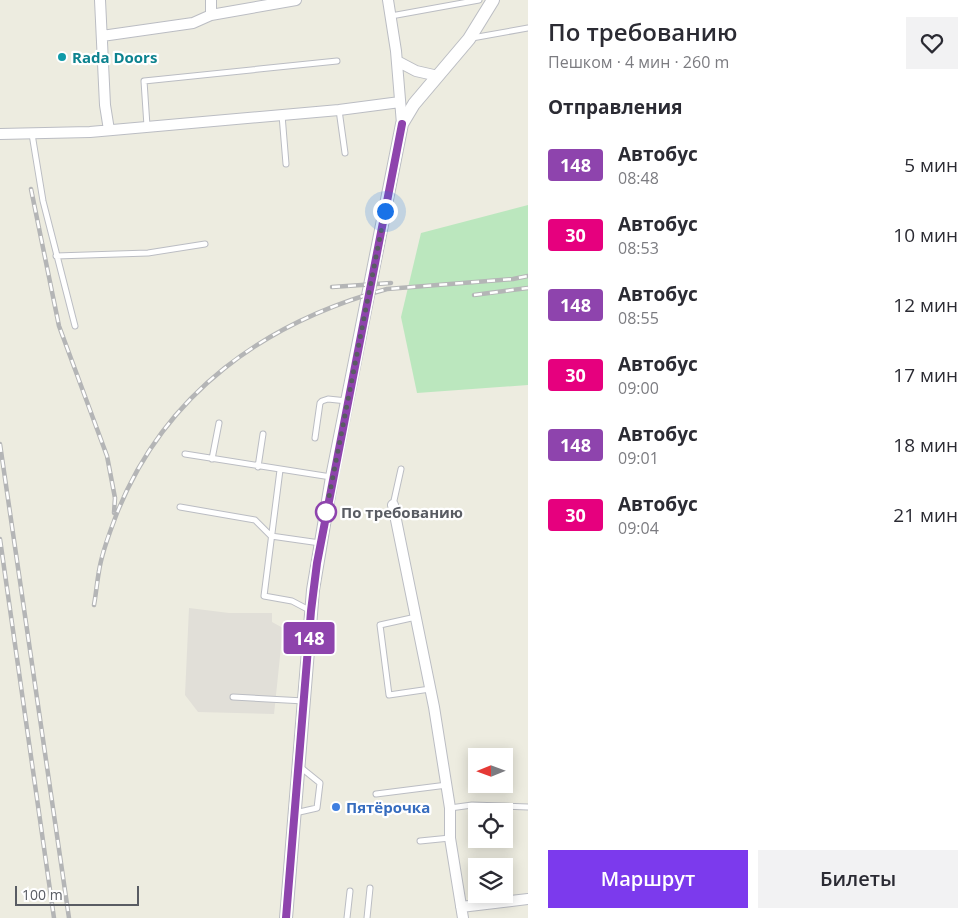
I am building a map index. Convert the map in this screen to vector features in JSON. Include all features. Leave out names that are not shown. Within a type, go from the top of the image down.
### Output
[{"type":"street","points":[[100,0],[105,105],[109,130]]},
{"type":"street","points":[[211,0],[212,15]]},
{"type":"street","points":[[102,36],[193,23],[212,15],[296,0]]},
{"type":"street","points":[[286,918],[311,611],[332,477],[402,124],[397,61],[388,0]]},
{"type":"street","points":[[402,124],[414,104],[469,39],[493,0]]},
{"type":"street","points":[[397,61],[416,71],[438,76]]},
{"type":"street","points":[[0,134],[109,130],[338,110],[400,102]]},
{"type":"street","points":[[393,505],[447,785],[450,808],[450,838],[463,918]]},
{"type":"street","points":[[461,907],[528,899]]},
{"type":"lane","points":[[390,16],[479,0]]},
{"type":"lane","points":[[469,39],[528,28]]},
{"type":"lane","points":[[147,126],[144,81],[337,61]]},
{"type":"lane","points":[[338,110],[345,153]]},
{"type":"lane","points":[[282,115],[286,164]]},
{"type":"lane","points":[[32,134],[43,201],[76,326]]},
{"type":"lane","points":[[56,256],[148,253],[205,244]]},
{"type":"lane","points":[[315,438],[322,400],[348,401]]},
{"type":"lane","points":[[212,459],[219,423]]},
{"type":"lane","points":[[258,467],[263,434]]},
{"type":"lane","points":[[186,454],[258,467],[332,477]]},
{"type":"lane","points":[[393,505],[401,469]]},
{"type":"lane","points":[[280,470],[264,596],[292,601],[311,611]]},
{"type":"lane","points":[[180,507],[255,520],[271,536],[321,544]]},
{"type":"lane","points":[[416,617],[380,625],[389,695],[430,689]]},
{"type":"lane","points":[[233,697],[304,701]]},
{"type":"lane","points":[[295,813],[317,808],[320,784],[298,766]]},
{"type":"lane","points":[[376,794],[447,785]]},
{"type":"lane","points":[[450,808],[472,805],[528,807]]},
{"type":"lane","points":[[420,841],[450,838]]},
{"type":"lane","points":[[368,918],[370,888]]},
{"type":"lane","points":[[347,918],[350,891]]},
{"type":"shaded area","points":[[189,608],[229,613],[272,613],[272,622],[283,628],[274,714],[198,712],[185,695]]},
{"type":"green space","points":[[528,205],[528,385],[417,393],[401,317],[421,233]]},
{"type":"railway","points":[[31,189],[59,326],[107,456],[115,498],[114,513]]},
{"type":"railway","points":[[94,605],[100,564],[106,542],[137,470],[162,432],[191,398],[224,368],[261,343],[300,321],[342,303],[387,289],[513,279],[528,276]]},
{"type":"railway","points":[[332,287],[391,283]]},
{"type":"railway","points":[[474,295],[528,288]]},
{"type":"railway","points":[[0,444],[69,918]]},
{"type":"railway","points":[[0,539],[54,918]]},
{"type":"bus line","name":"148","points":[[286,918],[313,590],[332,477],[402,124]]},
{"type":"place","name":"Rada Doors","points":[[62,57]]},
{"type":"place","name":"По требованию","points":[[326,512]]},
{"type":"place","name":"Пятёрочка","points":[[336,807]]},
{"type":"route","points":[[326,512],[325,517],[385,211]]}]
